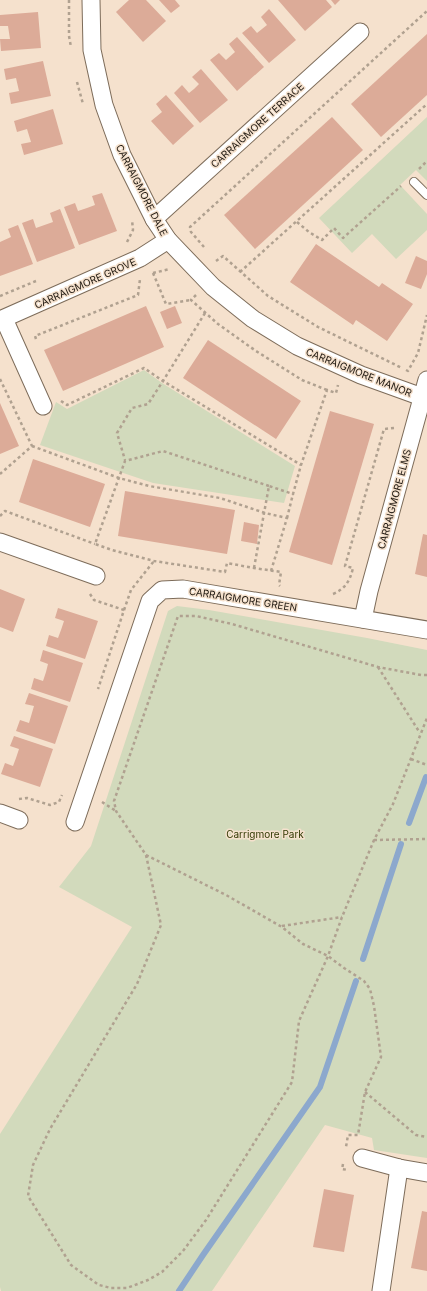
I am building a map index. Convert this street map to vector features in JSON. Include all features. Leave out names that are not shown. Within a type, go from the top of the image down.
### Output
[{"type":"street","name":"CARRAIGMORE DALE","points":[[91,0],[92,50],[104,106],[122,155],[154,218],[168,240]]},
{"type":"street","name":"CARRAIGMORE TERRACE","points":[[154,218],[360,32]]},
{"type":"street","name":"CARRAIGMORE GROVE","points":[[2,319],[140,258],[168,240]]},
{"type":"street","name":"CARRAIGMORE MANOR","points":[[168,240],[213,287],[253,319],[297,346],[361,375],[422,397]]},
{"type":"street","points":[[2,319],[43,406]]},
{"type":"street","name":"CARRAIGMORE ELMS","points":[[363,619],[369,591],[427,380]]},
{"type":"street","points":[[0,542],[92,584]]},
{"type":"street","name":"CARRAIGMORE GREEN","points":[[75,822],[150,601],[162,590],[183,589],[427,630]]},
{"type":"street","points":[[0,813],[19,820]]},
{"type":"street","points":[[362,1158],[399,1168],[427,1172]]},
{"type":"street","points":[[381,1291],[399,1168]]},
{"type":"lane","points":[[414,182],[427,195]]},
{"type":"path","points":[[69,0],[69,36],[72,51]]},
{"type":"path","points":[[206,250],[191,232],[190,226],[427,11]]},
{"type":"path","points":[[76,74],[80,98],[83,105]]},
{"type":"path","points":[[240,272],[427,104]]},
{"type":"path","points":[[416,172],[427,162]]},
{"type":"path","points":[[297,222],[322,240],[334,228],[344,238],[405,182]]},
{"type":"path","points":[[127,243],[133,230],[132,218]]},
{"type":"path","points":[[211,256],[216,262],[223,256],[268,296],[318,327],[408,371],[418,353],[427,315]]},
{"type":"path","points":[[37,343],[35,336],[138,295],[140,279],[172,269],[176,271]]},
{"type":"path","points":[[153,274],[166,304],[191,300],[199,292]]},
{"type":"path","points":[[0,296],[42,278]]},
{"type":"path","points":[[191,300],[218,324],[302,380],[336,393],[340,380]]},
{"type":"path","points":[[95,544],[125,460],[117,433],[132,408],[148,404],[205,313]]},
{"type":"path","points":[[60,400],[67,405],[144,368],[301,465]]},
{"type":"path","points":[[0,379],[32,446],[119,478],[149,486],[220,498],[264,513],[287,518]]},
{"type":"path","points":[[271,571],[301,465],[327,390]]},
{"type":"path","points":[[326,593],[334,594],[344,587],[350,580],[353,568],[345,566],[384,429],[394,428],[396,422]]},
{"type":"path","points":[[0,474],[32,446]]},
{"type":"path","points":[[125,460],[163,451],[293,494]]},
{"type":"path","points":[[254,568],[269,486]]},
{"type":"path","points":[[0,516],[5,511],[112,550],[154,561],[225,572],[227,563],[282,572],[279,585],[287,587]]},
{"type":"path","points":[[92,584],[94,600],[124,610],[98,690]]},
{"type":"path","points":[[427,675],[421,676],[378,667],[232,624],[196,616],[178,616],[114,801],[116,811],[146,855],[161,925],[137,984],[50,1129],[33,1165],[28,1196],[71,1264],[99,1285],[111,1288],[126,1288],[148,1280],[162,1272],[183,1251],[206,1220],[292,1082],[299,1021],[328,956],[342,917],[374,840],[393,804],[427,718]]},
{"type":"path","points":[[378,667],[420,733]]},
{"type":"path","points":[[411,759],[427,765]]},
{"type":"path","points":[[12,800],[27,798],[50,805],[59,802],[65,789]]},
{"type":"path","points":[[96,800],[116,811]]},
{"type":"path","points":[[374,840],[427,839]]},
{"type":"path","points":[[146,855],[226,895],[282,926],[303,944],[328,956],[364,981],[370,989],[374,1006],[381,1057],[365,1092],[358,1135],[348,1135],[346,1148]]},
{"type":"path","points":[[282,926],[342,917]]},
{"type":"path","points":[[365,1092],[416,1135],[427,1137]]},
{"type":"path","points":[[343,1162],[342,1169],[350,1170]]},
{"type":"green space","points":[[427,117],[427,181],[416,170],[400,185],[427,214],[427,230],[396,259],[372,234],[352,253],[319,218]]},
{"type":"green space","points":[[144,370],[162,383],[295,466],[284,503],[153,483],[40,445],[56,402],[67,409]]},
{"type":"green space","name":"Carrigmore Park","points":[[177,606],[209,610],[427,650],[427,1158],[374,1150],[372,1138],[325,1125],[212,1291],[1,1291],[0,1134],[132,927],[59,887],[91,846],[168,611]]},
{"type":"building","points":[[129,0],[146,0],[166,21],[143,42],[116,12]]},
{"type":"building","points":[[159,0],[175,0],[180,6],[171,13]]},
{"type":"building","points":[[278,0],[326,0],[332,7],[305,31]]},
{"type":"building","points":[[331,0],[340,0],[335,5]]},
{"type":"building","points":[[269,9],[296,40],[269,63],[242,33],[251,26],[257,33],[267,25],[261,17]]},
{"type":"building","points":[[38,12],[41,48],[1,51],[0,39],[10,39],[8,26],[0,26],[0,15]]},
{"type":"building","points":[[427,34],[427,95],[381,137],[351,104]]},
{"type":"building","points":[[237,37],[264,67],[237,91],[210,60],[219,53],[226,60],[235,52],[229,44]]},
{"type":"building","points":[[43,61],[51,96],[11,104],[9,93],[19,91],[16,78],[6,80],[4,69]]},
{"type":"building","points":[[201,69],[228,100],[200,123],[174,93],[182,85],[189,93],[194,89],[199,84],[192,77]]},
{"type":"building","points":[[166,95],[194,126],[173,145],[151,121],[162,112],[156,104]]},
{"type":"building","points":[[53,109],[63,144],[24,155],[21,144],[31,142],[27,129],[17,132],[14,121]]},
{"type":"building","points":[[332,117],[363,150],[255,249],[224,215]]},
{"type":"building","points":[[102,193],[117,231],[79,245],[64,207],[75,203],[78,211],[87,208],[95,205],[92,196]]},
{"type":"building","points":[[60,209],[75,248],[37,262],[22,223],[33,219],[36,228],[53,222],[50,213]]},
{"type":"building","points":[[18,225],[33,264],[0,276],[0,242],[11,237],[8,229]]},
{"type":"building","points":[[316,244],[379,287],[382,283],[413,304],[387,341],[356,320],[353,325],[290,282]]},
{"type":"building","points":[[416,256],[427,261],[427,274],[421,289],[405,283]]},
{"type":"building","points":[[146,306],[164,347],[63,391],[44,350]]},
{"type":"building","points":[[175,306],[182,323],[167,329],[160,312]]},
{"type":"building","points":[[208,340],[301,401],[276,439],[183,378]]},
{"type":"building","points":[[0,403],[19,446],[0,454]]},
{"type":"building","points":[[330,411],[374,424],[332,565],[289,552]]},
{"type":"building","points":[[33,459],[105,484],[90,527],[19,502]]},
{"type":"building","points":[[125,491],[235,510],[227,554],[118,536]]},
{"type":"building","points":[[244,522],[259,525],[257,544],[241,541]]},
{"type":"building","points":[[423,534],[427,535],[427,577],[415,574]]},
{"type":"building","points":[[0,589],[25,599],[13,632],[0,627]]},
{"type":"building","points":[[58,608],[98,621],[85,659],[46,646],[49,635],[58,638],[64,621],[55,618]]},
{"type":"building","points":[[43,650],[83,663],[70,702],[31,689],[34,678],[43,681],[46,672],[48,664],[40,661]]},
{"type":"building","points":[[29,693],[68,706],[55,744],[16,731],[20,720],[29,723],[34,706],[25,704]]},
{"type":"building","points":[[14,736],[53,749],[40,787],[1,774],[5,763],[13,766],[16,758],[19,749],[10,746]]},
{"type":"building","points":[[324,1189],[354,1195],[344,1252],[313,1247]]},
{"type":"building","points":[[422,1211],[427,1212],[427,1271],[411,1268]]},
{"type":"waterway","points":[[409,823],[426,777]]},
{"type":"waterway","points":[[363,959],[401,844]]},
{"type":"waterway","points":[[179,1291],[320,1087],[356,981]]}]
